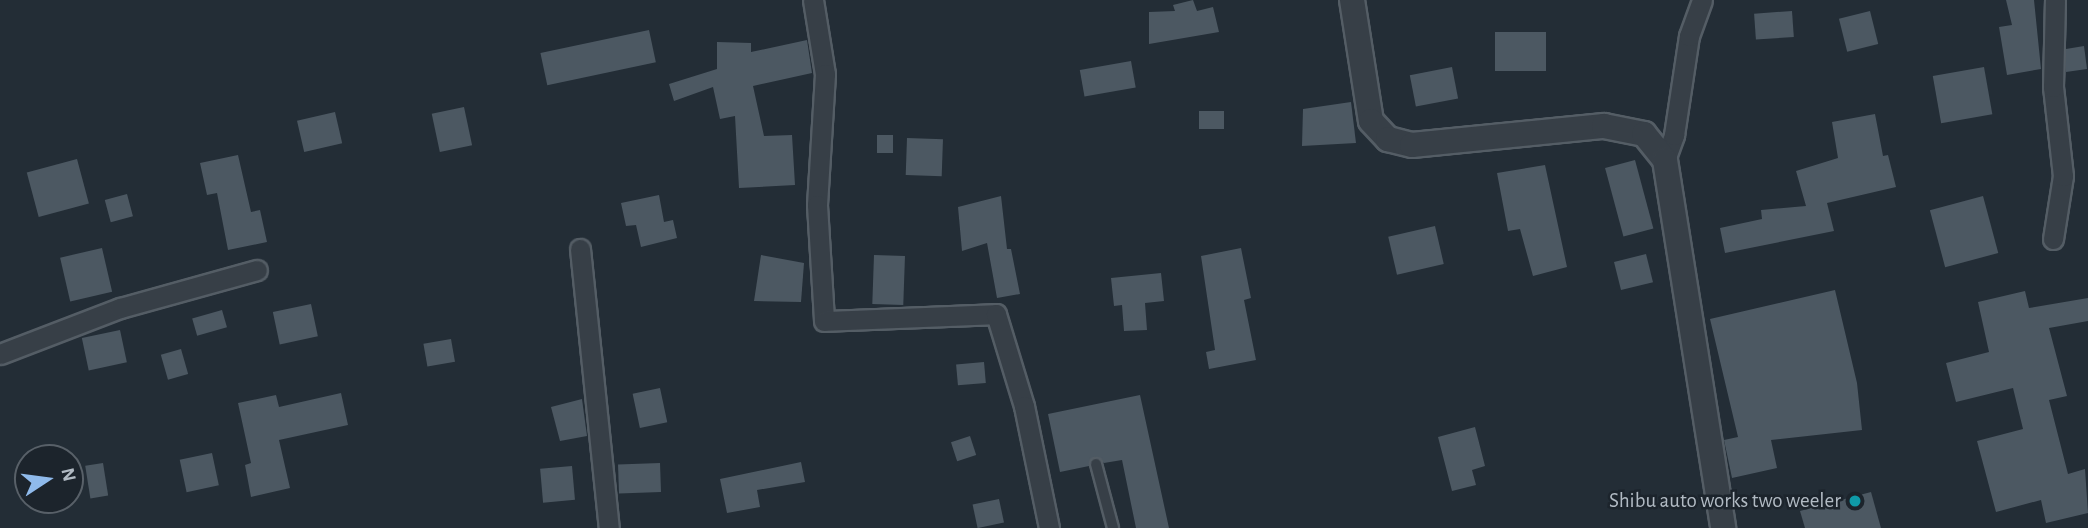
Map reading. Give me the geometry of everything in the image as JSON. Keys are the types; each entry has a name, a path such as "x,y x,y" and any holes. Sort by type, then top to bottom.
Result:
{"street":[{"path":"813,0 825,74 817,205 824,321 996,314 1024,406 1049,528"},
{"path":"1352,0 1371,121 1388,139 1412,145 1604,126 1644,134 1674,135"},
{"path":"1702,0 1689,36 1674,135 1665,160 1723,528"},
{"path":"2053,239 2063,176 2053,87 2055,0"},
{"path":"1644,134 1665,160"},
{"path":"580,249 609,528"},
{"path":"0,354 120,308 257,270"}],"lane":[{"path":"1097,464 1113,528"}],"building":[{"path":"1193,0 1197,11 1213,7 1219,32 1149,44 1149,12 1175,11 1173,5"},
{"path":"2006,0 2034,0 2041,69 2007,75 1999,27 2012,25"},
{"path":"1792,11 1794,37 1756,40 1754,14"},
{"path":"1870,11 1878,44 1847,52 1839,19"},
{"path":"649,30 656,62 547,85 540,53"},
{"path":"1495,32 1546,32 1546,71 1495,71"},
{"path":"807,40 812,73 753,86 764,136 792,135 795,185 739,188 735,116 720,119 713,87 674,101 669,84 717,69 717,42 751,43 751,52"},
{"path":"2084,46 2087,69 2066,72 2066,49"},
{"path":"1131,61 1136,88 1084,97 1080,70"},
{"path":"1452,67 1458,98 1416,107 1410,75"},
{"path":"1984,67 1992,114 1941,123 1933,76"},
{"path":"1351,102 1356,143 1302,146 1303,109"},
{"path":"464,107 472,145 440,152 432,114"},
{"path":"1199,111 1224,111 1224,129 1199,129"},
{"path":"335,112 342,143 304,152 297,121"},
{"path":"1875,114 1883,156 1888,155 1896,187 1827,203 1834,231 1725,253 1720,228 1762,219 1761,210 1806,206 1796,171 1838,158 1832,122"},
{"path":"877,135 893,135 893,153 877,153"},
{"path":"907,138 943,139 942,176 906,175"},
{"path":"238,155 251,212 260,210 267,242 228,250 217,193 207,195 200,163"},
{"path":"77,159 89,203 39,217 27,172"},
{"path":"1635,160 1653,229 1623,237 1605,168"},
{"path":"1545,165 1567,267 1533,276 1520,229 1508,231 1497,173"},
{"path":"127,194 133,216 111,222 105,200"},
{"path":"659,195 664,222 673,220 677,238 641,247 636,225 626,226 621,203"},
{"path":"1001,196 1007,249 1011,249 1020,294 997,298 987,243 962,251 958,207"},
{"path":"1983,196 1998,253 1945,267 1930,210"},
{"path":"1435,226 1444,264 1397,275 1388,237"},
{"path":"102,248 112,292 70,302 60,258"},
{"path":"1241,248 1251,298 1244,300 1256,360 1209,369 1206,352 1215,350 1201,256"},
{"path":"1646,254 1653,282 1621,290 1614,262"},
{"path":"761,255 804,263 801,302 754,301"},
{"path":"874,255 905,256 903,305 872,304"},
{"path":"1161,273 1164,301 1145,303 1147,330 1124,331 1122,305 1114,306 1111,278"},
{"path":"1835,290 1857,383 1862,430 1771,440 1777,468 1732,478 1724,440 1738,437 1710,319"},
{"path":"2025,291 2029,308 2088,298 2088,321 2049,328 2067,396 2049,400 2068,474 2085,469 2088,513 2046,523 2041,500 1996,512 1977,441 2023,429 2013,388 1956,402 1946,363 1989,352 1978,302"},
{"path":"311,304 318,336 280,344 273,312"},
{"path":"222,310 227,327 197,336 192,319"},
{"path":"120,330 127,362 89,370 82,338"},
{"path":"451,339 455,362 427,367 423,344"},
{"path":"181,349 188,374 168,380 161,355"},
{"path":"984,362 986,383 958,385 956,364"},
{"path":"660,388 667,422 640,428 633,394"},
{"path":"341,393 348,425 279,440 290,488 251,497 245,465 251,463 238,403 276,395 279,407"},
{"path":"1140,395 1169,528 1136,528 1122,460 1104,463 1095,457 1089,466 1060,472 1048,414"},
{"path":"582,399 587,436 560,441 551,407"},
{"path":"1475,427 1485,466 1472,470 1476,485 1452,491 1438,437"},
{"path":"970,436 976,455 957,461 951,442"},
{"path":"212,453 219,485 187,492 180,460"},
{"path":"801,462 805,482 757,490 760,507 727,513 720,479"},
{"path":"103,463 108,496 90,498 85,466"},
{"path":"660,463 661,492 619,493 618,464"},
{"path":"572,466 575,500 543,503 540,469"},
{"name":"Shibu auto works two weeler","path":"1871,492 1881,528 1805,528 1800,511"},
{"path":"999,499 1004,522 978,528 973,505"}],"place":[{"name":"Shibu auto works two weeler","path":"1855,501"}]}
